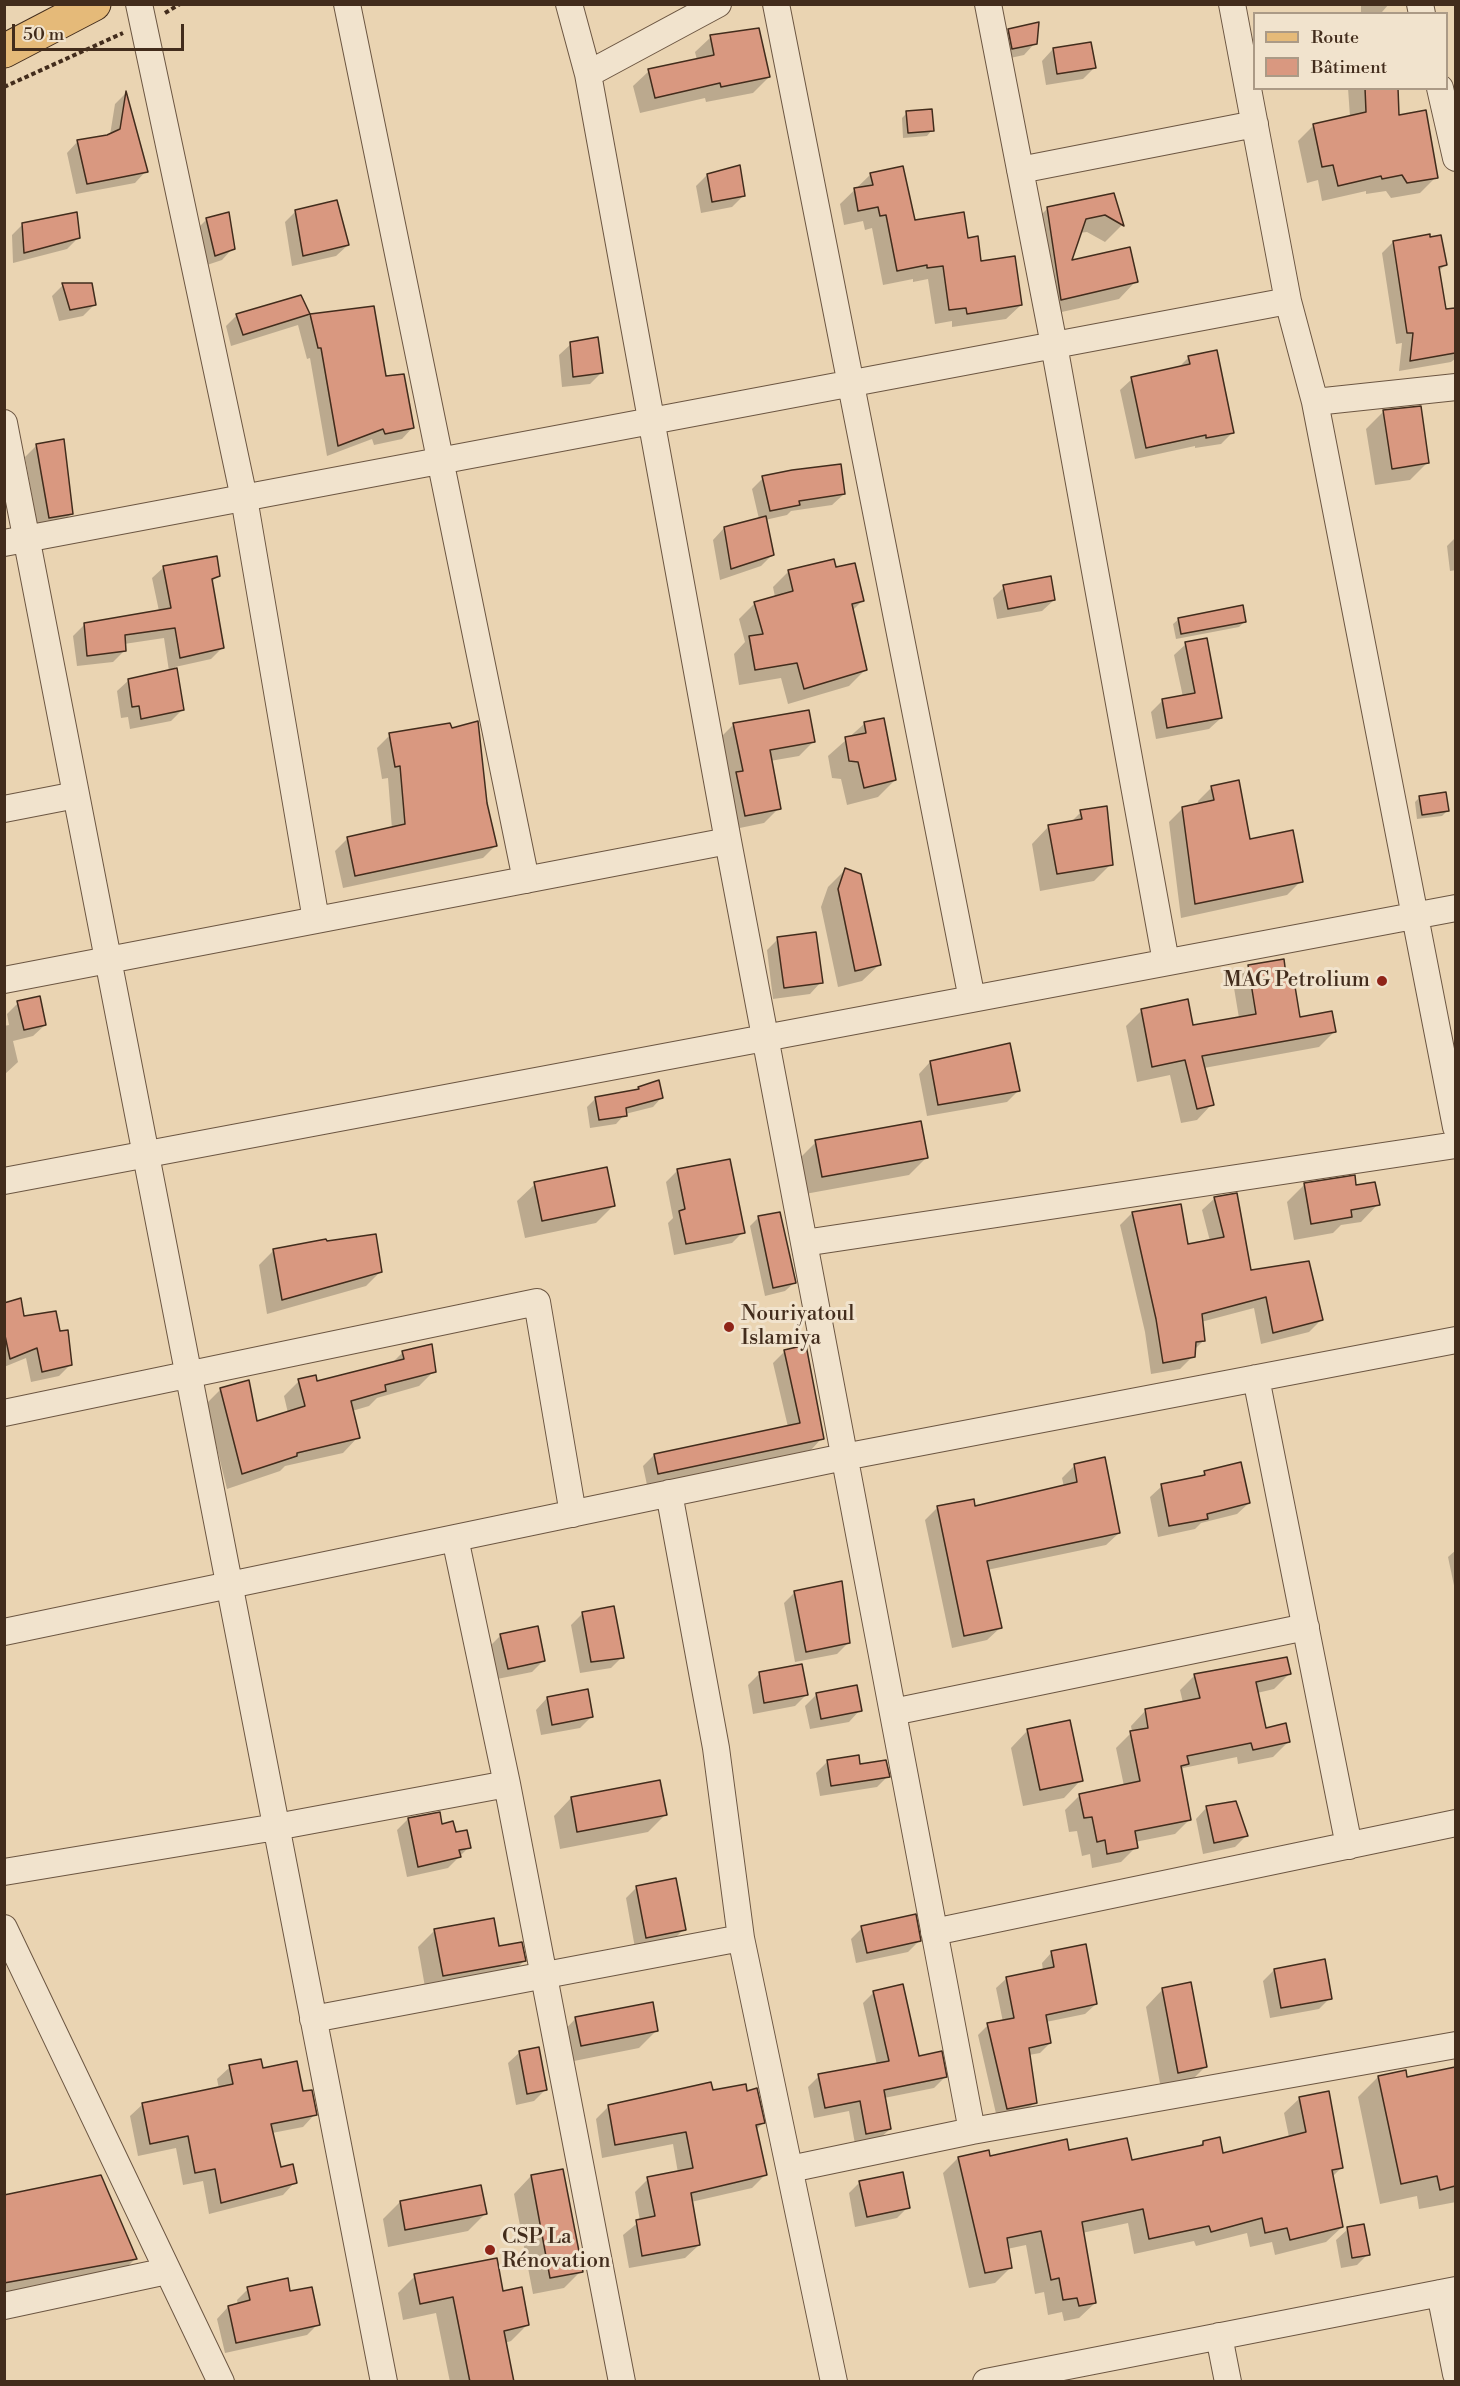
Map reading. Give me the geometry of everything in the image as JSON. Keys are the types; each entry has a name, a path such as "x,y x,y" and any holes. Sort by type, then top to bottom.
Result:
{"main road":[{"path":"4,51 94,4"}],"street":[{"path":"347,4 526,880"},
{"path":"569,4 588,74 728,841 972,2131"},
{"path":"588,74 718,4"},
{"path":"776,4 972,999"},
{"path":"988,4 1054,345 1166,962"},
{"path":"1232,4 1288,301 1315,402 1455,1127"},
{"path":"141,15 244,498 316,920"},
{"path":"1440,90 1455,158"},
{"path":"1020,170 1255,124"},
{"path":"16,540 1288,301"},
{"path":"1315,402 1455,387"},
{"path":"4,423 16,540 76,795 384,2382"},
{"path":"4,809 76,795"},
{"path":"4,980 728,841"},
{"path":"4,1181 1455,908"},
{"path":"804,1243 1455,1145"},
{"path":"4,1413 537,1302 573,1514"},
{"path":"4,1632 844,1457 1455,1340"},
{"path":"1256,1378 1349,1846"},
{"path":"669,1493 716,1748 741,1938 834,2382"},
{"path":"455,1538 507,1784 622,2382"},
{"path":"892,1712 1305,1627"},
{"path":"4,1872 276,1827 507,1784"},
{"path":"934,1932 1455,1823"},
{"path":"4,1928 221,2382"},
{"path":"313,2019 741,1938"},
{"path":"790,2169 972,2131 1455,2045"},
{"path":"4,2306 166,2271"},
{"path":"986,2382 1448,2292 1455,2374"},
{"path":"1219,2336 1228,2382"}],"path":[{"path":"4,87 141,15 180,4"}],"building":[{"path":"1039,22 1037,44 1012,49 1008,29"},
{"path":"759,28 770,77 721,87 720,83 655,98 648,69 714,55 710,35"},
{"path":"1091,42 1096,68 1057,74 1053,48"},
{"path":"1365,90 1398,90 1399,115 1426,110 1438,178 1407,183 1402,175 1382,179 1381,176 1338,186 1333,165 1322,167 1313,124 1366,112"},
{"path":"126,91 148,172 87,184 77,140 107,135 120,129"},
{"path":"932,109 934,131 908,133 906,111"},
{"path":"740,165 745,196 712,202 707,174"},
{"path":"903,166 915,220 964,212 968,238 978,236 981,261 1015,256 1022,305 967,314 966,308 949,310 943,266 927,268 927,265 897,271 886,215 880,216 878,207 858,211 854,188 873,185 870,173"},
{"path":"1114,193 1124,226 1105,215 1086,219 1072,260 1130,247 1138,282 1061,300 1047,207"},
{"path":"337,200 349,245 303,256 295,210"},
{"path":"77,212 80,238 24,253 22,223"},
{"path":"229,212 235,249 215,256 206,218"},
{"path":"1430,234 1430,237 1441,235 1447,265 1439,267 1446,309 1455,308 1455,353 1410,361 1413,333 1407,333 1393,241"},
{"path":"62,283 92,283 96,305 70,310"},
{"path":"301,295 310,314 243,335 236,314"},
{"path":"374,306 386,376 404,374 414,428 385,434 383,429 338,446 321,348 318,348 310,314"},
{"path":"598,337 603,373 573,377 570,342"},
{"path":"1217,350 1234,433 1206,438 1206,435 1146,448 1131,377 1190,364 1188,356"},
{"path":"1421,406 1429,463 1392,469 1383,410"},
{"path":"64,439 73,514 49,518 36,444"},
{"path":"841,464 845,494 799,501 800,505 770,511 762,476"},
{"path":"766,516 774,555 731,569 724,527"},
{"path":"217,556 220,576 212,579 224,648 180,658 175,628 125,635 126,651 87,656 84,623 171,608 163,566"},
{"path":"834,559 836,567 855,563 864,601 852,604 867,670 804,689 797,663 755,670 749,636 763,634 754,602 793,591 788,570"},
{"path":"1051,576 1055,600 1008,609 1003,585"},
{"path":"1243,605 1246,622 1181,634 1178,618"},
{"path":"1207,638 1222,718 1167,728 1162,699 1195,693 1185,642"},
{"path":"177,668 184,710 141,719 139,706 132,707 128,679"},
{"path":"809,710 815,742 770,750 781,809 745,816 736,772 743,771 733,723"},
{"path":"884,718 896,780 864,788 858,762 849,761 845,737 866,733 864,722"},
{"path":"478,721 487,803 497,846 355,876 347,837 405,824 400,766 395,767 389,733 450,723 452,728"},
{"path":"1239,780 1250,839 1293,830 1303,882 1195,904 1182,807 1214,800 1211,786"},
{"path":"1446,792 1449,811 1422,815 1419,796"},
{"path":"1107,806 1113,865 1057,874 1048,825 1082,819 1080,810"},
{"path":"845,868 861,874 881,965 855,971 838,889"},
{"path":"816,932 823,983 784,988 777,937"},
{"path":"1284,959 1286,975 1293,974 1300,1017 1332,1011 1336,1032 1202,1056 1214,1105 1197,1109 1185,1060 1152,1067 1141,1009 1188,999 1193,1025 1256,1014 1248,965"},
{"path":"40,996 46,1025 24,1030 17,1001"},
{"path":"1010,1043 1020,1091 938,1105 930,1061"},
{"path":"659,1080 663,1098 626,1108 627,1116 599,1120 595,1097 639,1089 638,1087"},
{"path":"921,1121 928,1158 822,1177 815,1140"},
{"path":"730,1159 745,1233 686,1244 679,1211 685,1209 677,1169"},
{"path":"607,1167 615,1206 542,1221 534,1182"},
{"path":"1355,1175 1356,1185 1375,1182 1380,1205 1351,1210 1352,1217 1311,1224 1304,1183"},
{"path":"1237,1193 1251,1270 1309,1261 1323,1320 1273,1333 1266,1297 1202,1314 1205,1341 1196,1342 1195,1357 1163,1363 1156,1319 1132,1212 1181,1204 1188,1244 1224,1237 1214,1197"},
{"path":"780,1212 796,1283 773,1288 758,1216"},
{"path":"376,1234 382,1272 282,1300 273,1249 326,1239 327,1241"},
{"path":"21,1298 24,1316 56,1311 60,1331 68,1330 72,1365 42,1372 37,1348 10,1359 4,1331 4,1303"},
{"path":"432,1344 436,1372 385,1385 386,1391 351,1401 360,1438 297,1453 297,1456 242,1474 220,1388 249,1380 257,1421 305,1406 298,1379 316,1375 317,1381 404,1359 402,1351"},
{"path":"806,1345 824,1439 658,1474 654,1454 800,1423 784,1350"},
{"path":"1105,1457 1120,1533 987,1561 1002,1628 964,1636 937,1506 974,1499 975,1506 1077,1482 1074,1464"},
{"path":"1241,1462 1250,1503 1207,1514 1208,1519 1169,1526 1161,1484 1205,1475 1204,1471"},
{"path":"842,1581 850,1643 806,1652 794,1591"},
{"path":"614,1606 624,1658 591,1662 582,1612"},
{"path":"538,1626 545,1661 508,1669 500,1634"},
{"path":"1287,1657 1291,1674 1256,1682 1266,1728 1286,1723 1290,1742 1253,1750 1251,1743 1187,1756 1189,1764 1181,1766 1191,1820 1135,1831 1138,1848 1107,1854 1105,1840 1097,1842 1092,1817 1084,1818 1079,1794 1140,1781 1130,1731 1148,1728 1145,1709 1200,1698 1194,1674"},
{"path":"802,1664 808,1695 764,1703 759,1672"},
{"path":"857,1685 862,1711 821,1719 816,1693"},
{"path":"588,1689 593,1717 552,1725 547,1697"},
{"path":"1070,1720 1083,1781 1040,1790 1027,1729"},
{"path":"859,1755 860,1764 886,1760 890,1777 831,1786 827,1760"},
{"path":"660,1780 667,1815 577,1832 571,1797"},
{"path":"1236,1801 1248,1836 1214,1843 1206,1806"},
{"path":"440,1812 442,1824 453,1821 456,1832 467,1830 471,1848 459,1850 461,1857 418,1867 408,1818"},
{"path":"676,1878 686,1930 646,1938 636,1886"},
{"path":"916,1914 921,1941 867,1953 861,1926"},
{"path":"494,1918 499,1946 522,1942 526,1961 443,1976 434,1929"},
{"path":"1086,1944 1097,2004 1046,2015 1051,2043 1029,2048 1037,2103 1007,2109 987,2023 1014,2018 1006,1977 1054,1967 1051,1951"},
{"path":"1325,1959 1332,1999 1281,2008 1274,1969"},
{"path":"1191,1982 1207,2067 1178,2073 1162,1988"},
{"path":"903,1984 919,2056 942,2051 947,2077 884,2090 891,2129 866,2134 860,2101 825,2108 818,2074 889,2061 873,1991"},
{"path":"653,2002 658,2031 581,2046 575,2017"},
{"path":"539,2047 547,2090 527,2094 519,2051"},
{"path":"261,2059 263,2068 297,2061 303,2091 312,2090 317,2115 271,2124 281,2167 293,2164 297,2183 221,2203 215,2169 195,2173 188,2136 150,2144 142,2103 233,2084 229,2065"},
{"path":"1455,2067 1455,2186 1440,2190 1437,2176 1401,2184 1378,2076 1406,2070 1407,2077"},
{"path":"711,2082 713,2090 746,2084 747,2091 757,2088 765,2123 756,2125 767,2175 691,2193 700,2245 642,2256 636,2220 655,2216 647,2177 693,2168 686,2132 615,2145 608,2105"},
{"path":"1329,2091 1343,2168 1332,2170 1343,2227 1290,2240 1287,2228 1265,2233 1262,2218 1211,2232 1209,2226 1149,2239 1143,2209 1082,2222 1096,2303 1079,2306 1077,2298 1063,2300 1059,2278 1051,2280 1041,2231 1007,2238 1012,2268 985,2273 958,2157 989,2150 990,2156 1067,2139 1069,2150 1127,2138 1132,2160 1203,2145 1203,2141 1220,2137 1223,2153 1306,2132 1299,2097"},
{"path":"563,2169 583,2272 550,2278 531,2175"},
{"path":"903,2172 910,2208 867,2217 859,2181"},
{"path":"101,2175 137,2259 4,2283 4,2195"},
{"path":"481,2185 487,2214 405,2230 400,2201"},
{"path":"1364,2224 1370,2255 1352,2258 1347,2227"},
{"path":"497,2258 503,2291 522,2287 529,2325 504,2331 514,2382 470,2382 453,2297 420,2304 414,2274"},
{"path":"288,2278 290,2291 312,2287 320,2325 236,2343 228,2306 250,2300 247,2287"}],"place":[{"name":"MAG Petrolium","path":"1382,981"},
{"name":"Nouriyatoul Islamiya","path":"729,1327"},
{"name":"CSP La Rénovation","path":"490,2250"}]}
